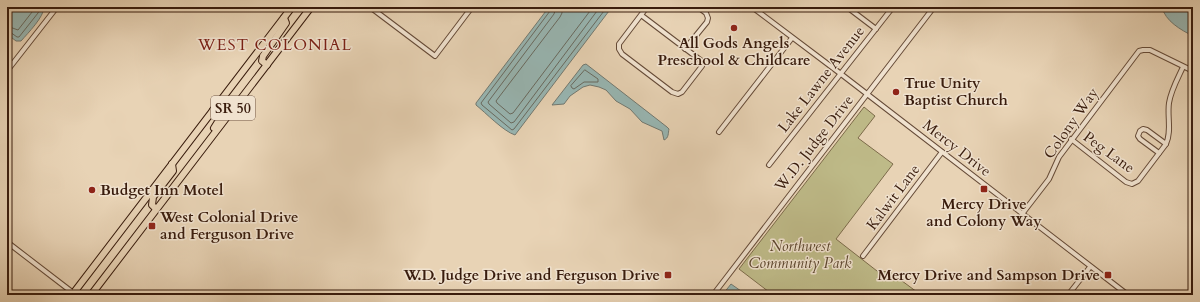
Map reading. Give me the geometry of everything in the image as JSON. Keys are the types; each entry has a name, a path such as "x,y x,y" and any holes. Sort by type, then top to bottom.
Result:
{"highway":[{"name":"SR 50","path":"74,294 292,7"},
{"name":"SR 50","path":"91,295 311,7"},
{"path":"266,65 262,61 263,56 286,23 284,18"},
{"path":"197,156 198,150 219,120 219,116 213,110"},
{"path":"156,209 152,205 153,197 173,171 172,164"}],"street":[{"path":"7,71 57,7"},
{"path":"370,7 435,56 472,7"},
{"path":"641,15 703,62 702,66 682,92 678,94 672,92 622,54 619,49 619,44 647,7"},
{"path":"685,49 708,18 706,13 698,7"},
{"name":"Mercy Drive","path":"752,7 1128,295"},
{"path":"847,7 876,29"},
{"name":"Lake Lawne Avenue","path":"769,165 893,7"},
{"name":"W.D. Judge Drive","path":"712,295 934,7"},
{"path":"719,132 792,38"},
{"name":"Colony Way","path":"1022,214 1049,179 1059,157 1139,51 1150,50 1183,67"},
{"path":"1166,144 1147,130 1143,129 1140,131 1138,136 1159,153 1166,144 1168,139 1169,103 1174,87 1183,67 1193,71"},
{"name":"Peg Lane","path":"1072,139 1126,182 1132,184 1138,181 1159,153"},
{"name":"Kalwit Lane","path":"863,256 942,152"},
{"path":"7,242 74,294"},
{"path":"1068,295 1090,266"}],"green space":[{"name":"Northwest Community Park","path":"864,107 875,116 858,138 893,164 836,239 877,271 890,272 921,295 773,295 739,269"}],"water":[{"path":"7,7 44,7 39,20 21,41 16,41 7,34"},
{"path":"549,7 612,7 515,135 500,126 476,105 476,103"},
{"path":"1162,7 1193,7 1193,36 1170,21 1166,17"},
{"path":"586,64 667,127 669,129 667,138 664,140 662,131 642,122 630,109 616,101 606,90 599,87 590,85 583,87 570,96 564,104 552,105 583,65"},
{"path":"731,284 741,291 740,295 723,294"}],"place":[{"name":"All Gods Angels Preschool & Childcare","path":"734,28"},
{"name":"True Unity Baptist Church","path":"896,92"},
{"name":"Mercy Drive and Colony Way","path":"984,189"},
{"name":"Budget Inn Motel","path":"92,190"},
{"name":"West Colonial Drive and Ferguson Drive","path":"152,226"},
{"name":"W.D. Judge Drive and Ferguson Drive","path":"668,275"},
{"name":"Mercy Drive and Sampson Drive","path":"1108,275"}],"district":[{"name":"WEST COLONIAL","path":"275,45"}]}
